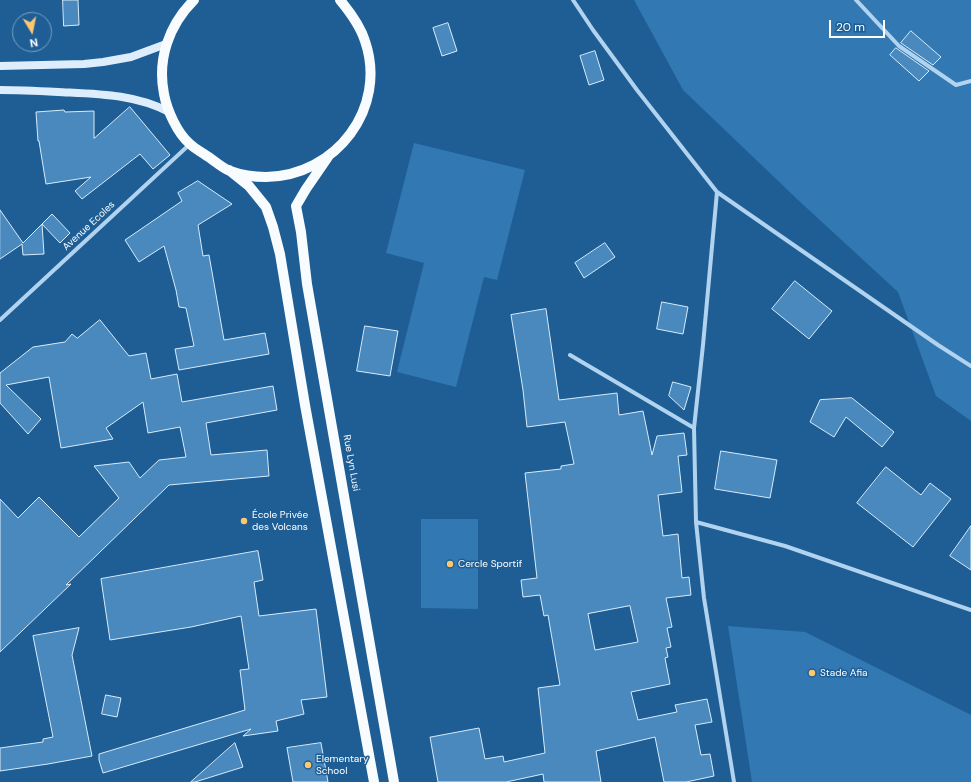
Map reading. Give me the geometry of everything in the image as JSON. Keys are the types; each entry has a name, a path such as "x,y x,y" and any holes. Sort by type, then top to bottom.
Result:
{"main road":[{"path":"194,0 185,9 174,26 166,44 162,85 165,99 169,112 178,129 190,144 229,170 249,186 266,207 273,227 280,254 305,405 374,782"},
{"path":"229,170 251,176 274,177 286,175 308,168 328,157 351,134 365,105 369,89 369,57 359,26 340,0"},
{"name":"Rue Lyn Lusi","path":"328,157 296,206 301,232 307,284 394,782"}],"street":[{"path":"574,0 593,30 637,90 717,192 938,345 971,366"},
{"path":"856,0 899,46 956,85 971,81"},
{"path":"0,66 84,64 103,62 130,57 166,44"},
{"path":"0,90 116,96 135,99 157,106 169,112"},
{"name":"Avenue Ecoles","path":"0,320 190,144"},
{"path":"717,192 704,345 694,428 696,522 704,598 734,782"},
{"path":"570,355 694,428"},
{"path":"696,522 785,546 971,610"}],"shaded area":[{"path":"634,0 971,0 971,421 936,396 898,292 797,199 683,90"},
{"path":"414,143 525,170 497,280 484,277 456,387 397,372 424,263 386,253"},
{"name":"Cercle Sportif","path":"421,519 478,519 478,609 421,608"},
{"name":"Stade Afia","path":"728,626 805,632 971,715 971,782 752,782"}],"building":[{"path":"63,0 78,0 79,25 64,26"},
{"path":"448,23 457,51 442,56 433,28"},
{"path":"911,31 941,57 933,65 901,43"},
{"path":"896,48 929,71 919,81 890,55"},
{"path":"595,51 604,80 589,85 580,56"},
{"path":"130,107 170,155 153,169 140,154 82,199 75,191 91,177 46,184 38,141 36,112 64,110 65,112 94,111 94,138"},
{"path":"198,181 232,204 198,225 203,256 209,255 224,340 265,333 269,354 179,370 175,349 194,346 186,308 179,307 164,246 139,262 125,240 182,201 178,193"},
{"path":"0,210 23,243 42,224 44,254 23,255 22,244 0,259"},
{"path":"52,214 70,233 60,243 42,224"},
{"path":"605,243 615,257 584,278 575,263"},
{"path":"795,281 832,311 809,339 772,309"},
{"path":"662,302 688,307 683,334 657,329"},
{"path":"546,309 559,400 617,393 619,415 643,411 652,455 657,436 684,433 687,455 678,456 682,492 658,495 663,536 678,534 682,578 689,577 691,595 666,598 672,627 667,628 671,647 666,648 668,657 665,658 670,684 631,692 638,720 677,712 675,705 707,699 712,722 695,725 701,755 710,754 714,776 686,782 664,782 655,737 596,751 601,782 544,782 543,774 506,782 438,782 430,737 479,728 485,759 503,756 504,762 545,753 538,688 560,685 548,615 544,616 540,595 523,597 521,580 537,578 525,473 561,469 561,466 574,464 565,422 527,427 523,390 511,315","holes":["630,606 638,642 595,650 588,614"]},
{"path":"100,320 129,356 146,353 151,379 177,374 182,402 273,386 277,410 206,423 211,455 267,450 269,476 169,485 66,585 71,584 0,652 0,499 18,518 39,497 79,537 119,498 94,466 129,462 140,478 159,460 186,457 180,427 148,433 143,402 106,428 113,439 61,448 49,377 6,385 41,419 28,434 0,403 0,373 33,347 65,342 72,334 77,338"},
{"path":"365,326 398,331 390,376 357,371"},
{"path":"673,382 691,387 684,410 669,396"},
{"path":"852,398 894,432 882,447 846,417 834,437 810,422 820,400"},
{"path":"721,451 777,460 770,498 715,489"},
{"path":"886,467 921,495 930,483 951,499 913,547 857,503"},
{"path":"971,526 971,570 950,556"},
{"path":"258,551 263,580 254,582 259,616 316,609 327,697 301,700 304,714 276,721 278,731 243,736 251,729 103,773 99,760 99,754 245,710 240,670 249,669 241,616 191,627 110,640 101,579"},
{"path":"79,628 72,655 92,756 0,771 0,748 43,742 43,739 53,737 33,636"},
{"path":"106,695 121,698 117,717 102,714"},
{"path":"235,743 243,767 191,782"},
{"name":"Elementary School","path":"321,743 328,782 293,782 287,748"}],"place":[{"name":"École Privée des Volcans","path":"244,521"},
{"name":"Cercle Sportif","path":"450,564"},
{"name":"Stade Afia","path":"812,673"},
{"name":"Elementary School","path":"308,765"}]}
